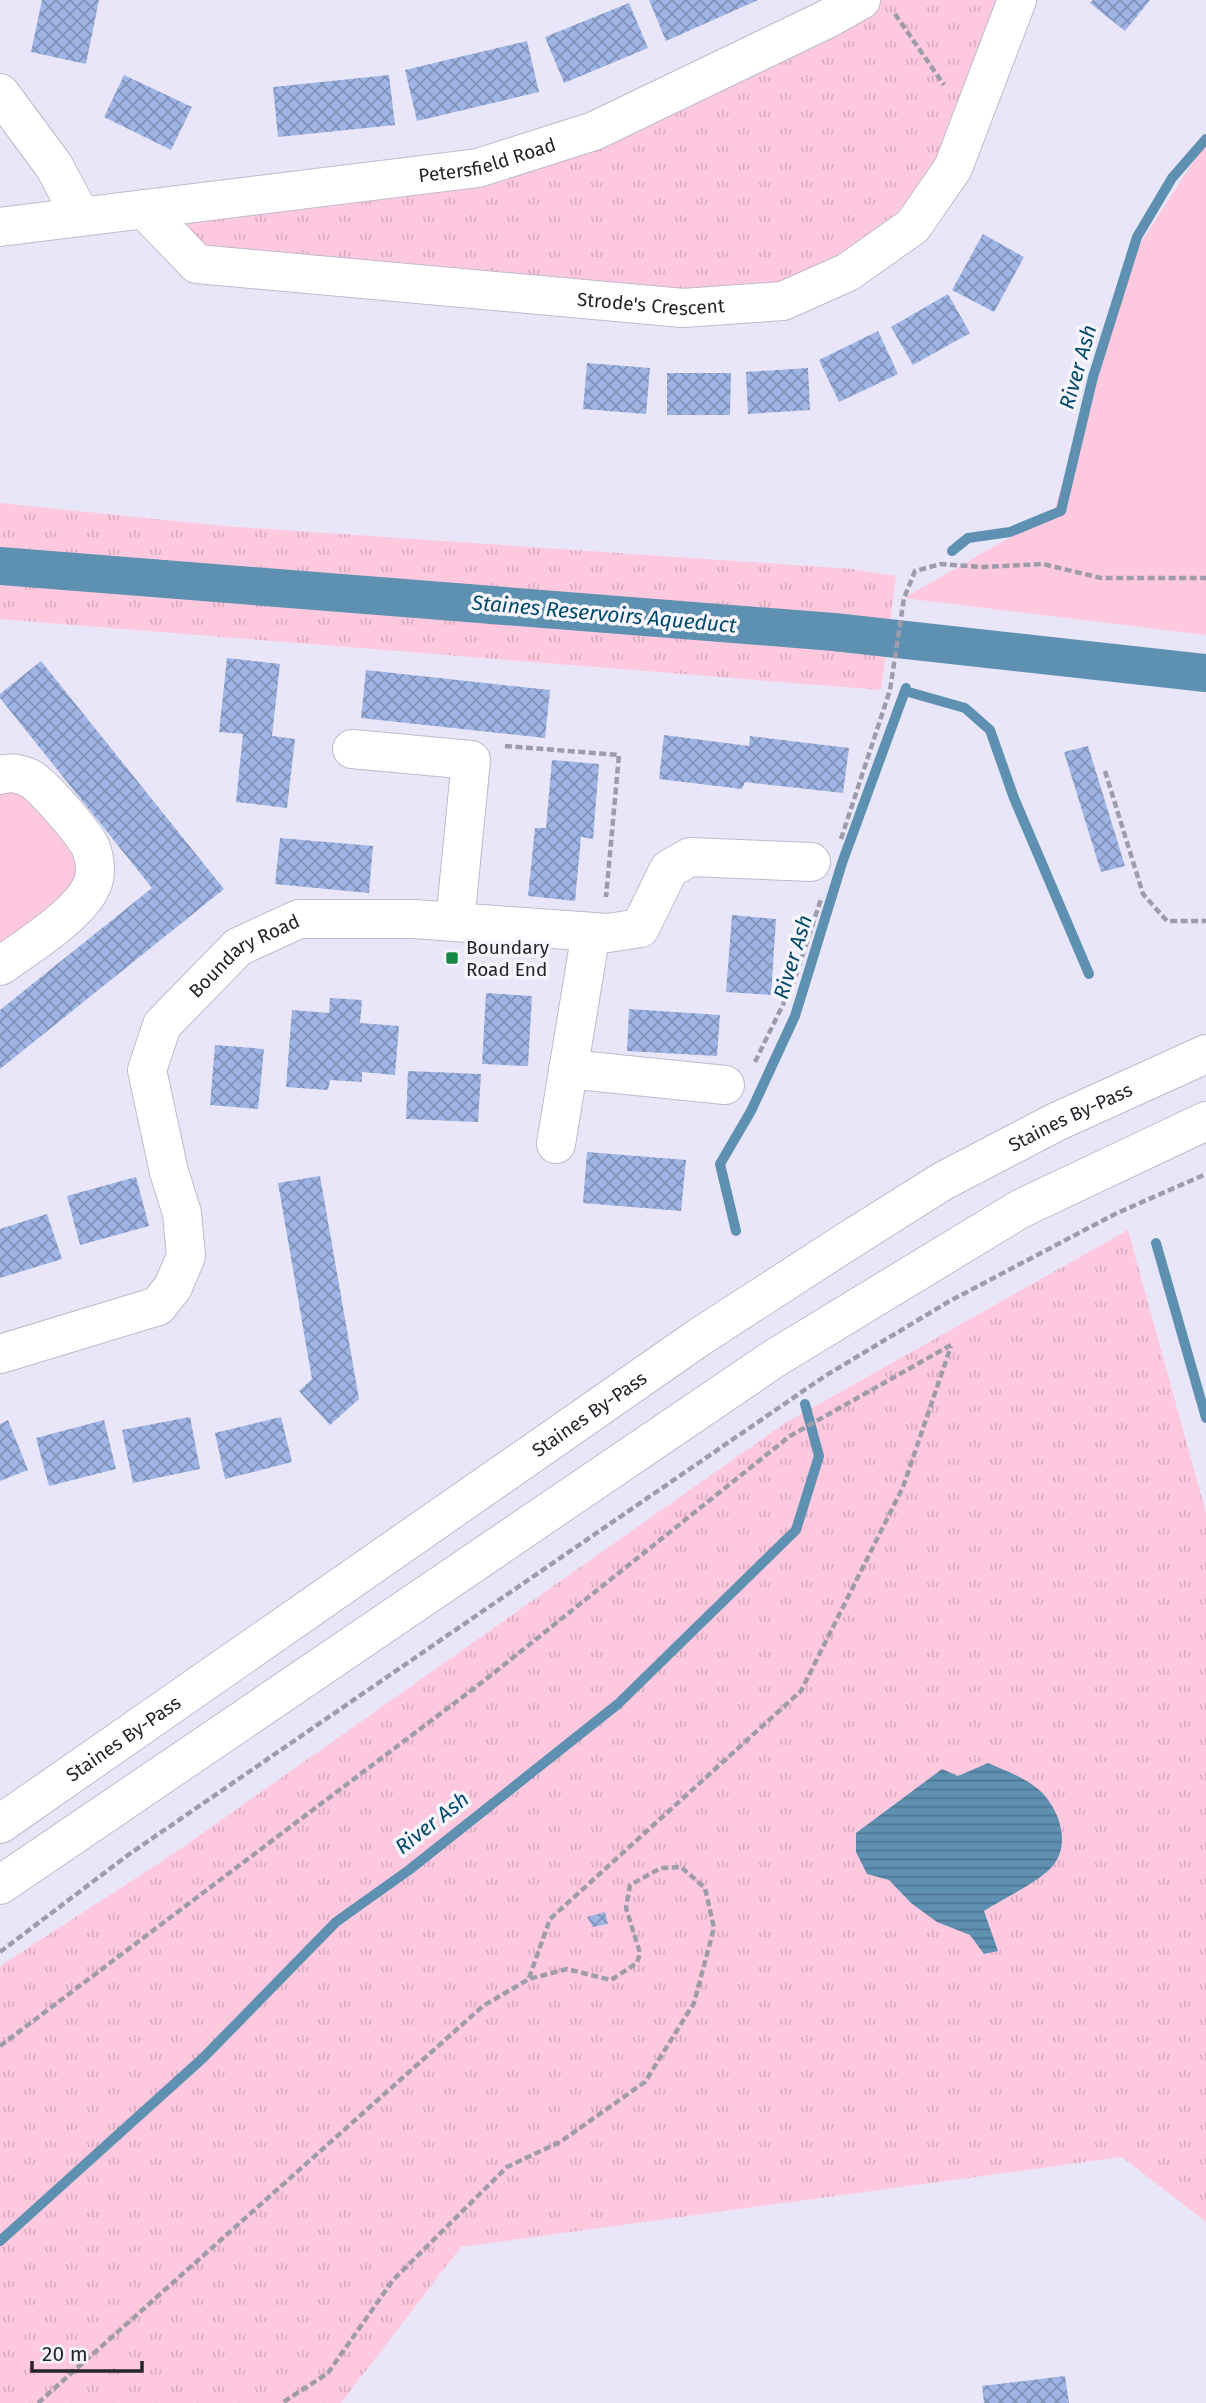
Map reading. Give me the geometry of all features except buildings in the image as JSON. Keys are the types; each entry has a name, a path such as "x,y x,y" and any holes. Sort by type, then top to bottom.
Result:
{"main road":[{"name":"Strode's Crescent","path":"144,209 197,264 683,307 783,301 849,272 913,226 953,168 1017,0"},
{"name":"Petersfield Road","path":"0,228 80,215 478,168 594,131 827,19 877,6"},
{"path":"0,93 54,166 80,215"},
{"path":"352,749 471,760 455,922"},
{"path":"0,775 13,772 31,779 90,845 95,863 93,884 81,902 0,966"},
{"name":"Boundary Road","path":"0,1354 158,1306 173,1287 186,1256 182,1213 147,1070 162,1025 238,947 299,919 413,919 597,932 640,928 669,869 690,857 822,863"},
{"path":"555,1144 597,932"},
{"name":"Staines By-Pass","path":"0,1824 698,1338 844,1244 943,1181 1056,1122 1206,1054"},
{"path":"568,1069 725,1085"},
{"path":"0,1885 850,1310 1020,1209 1206,1121"}],"path":[{"path":"877,6 970,123"},
{"path":"725,1085 742,1090 793,984 822,863 890,690 904,598 915,571 941,564 983,567 1043,564 1101,578 1206,578"},
{"path":"471,760 470,743 619,755 597,932"},
{"path":"1105,771 1143,894 1167,920 1206,921"},
{"path":"0,1952 128,1855 825,1377 948,1302 1115,1214 1206,1174"},
{"path":"0,2046 485,1680 790,1436 951,1345 903,1487 801,1690 550,1919 529,1979"},
{"path":"38,2403 483,2006 529,1979 567,1969 611,1980 637,1963 640,1954 626,1908 630,1885 661,1868 681,1867 705,1888 714,1928 694,2003 645,2082 560,2142 507,2167 393,2280 328,2373 282,2403"}],"green space":[{"path":"861,0 1007,0 936,165 893,217 783,301 197,264 144,209 478,168"},
{"path":"1206,142 1206,635 904,598 1054,512 1129,261"},
{"path":"0,503 224,526 852,569 896,576 881,690 0,619"},
{"path":"0,789 27,794 83,866 84,880 0,951"},
{"path":"1128,1230 1206,1513 1206,2222 1122,2157 461,2247 341,2403 0,2403 0,1966 173,1854 782,1425"}],"water":[{"path":"988,1763 1040,1790 1056,1813 1062,1843 1056,1862 1049,1870 1026,1887 984,1911 998,1951 984,1954 970,1935 937,1922 911,1903 889,1880 867,1874 856,1852 856,1833 942,1769 958,1776"}],"waterway":[{"name":"River Ash","path":"952,551 968,538 1010,532 1061,511 1093,377 1137,237 1172,178 1206,139"},
{"name":"Staines Reservoirs Aqueduct","path":"0,566 834,632 1206,673"},
{"name":"River Ash","path":"736,1231 720,1164 751,1111 795,1016 842,863 906,688"},
{"path":"905,691 965,708 990,730 1014,798 1089,974"},
{"path":"1156,1243 1206,1418"},
{"name":"River Ash","path":"0,2241 203,2058 336,1922 409,1870 618,1704 796,1530 819,1456 805,1404"}],"place":[{"name":"Boundary Road End","path":"452,958"}]}
